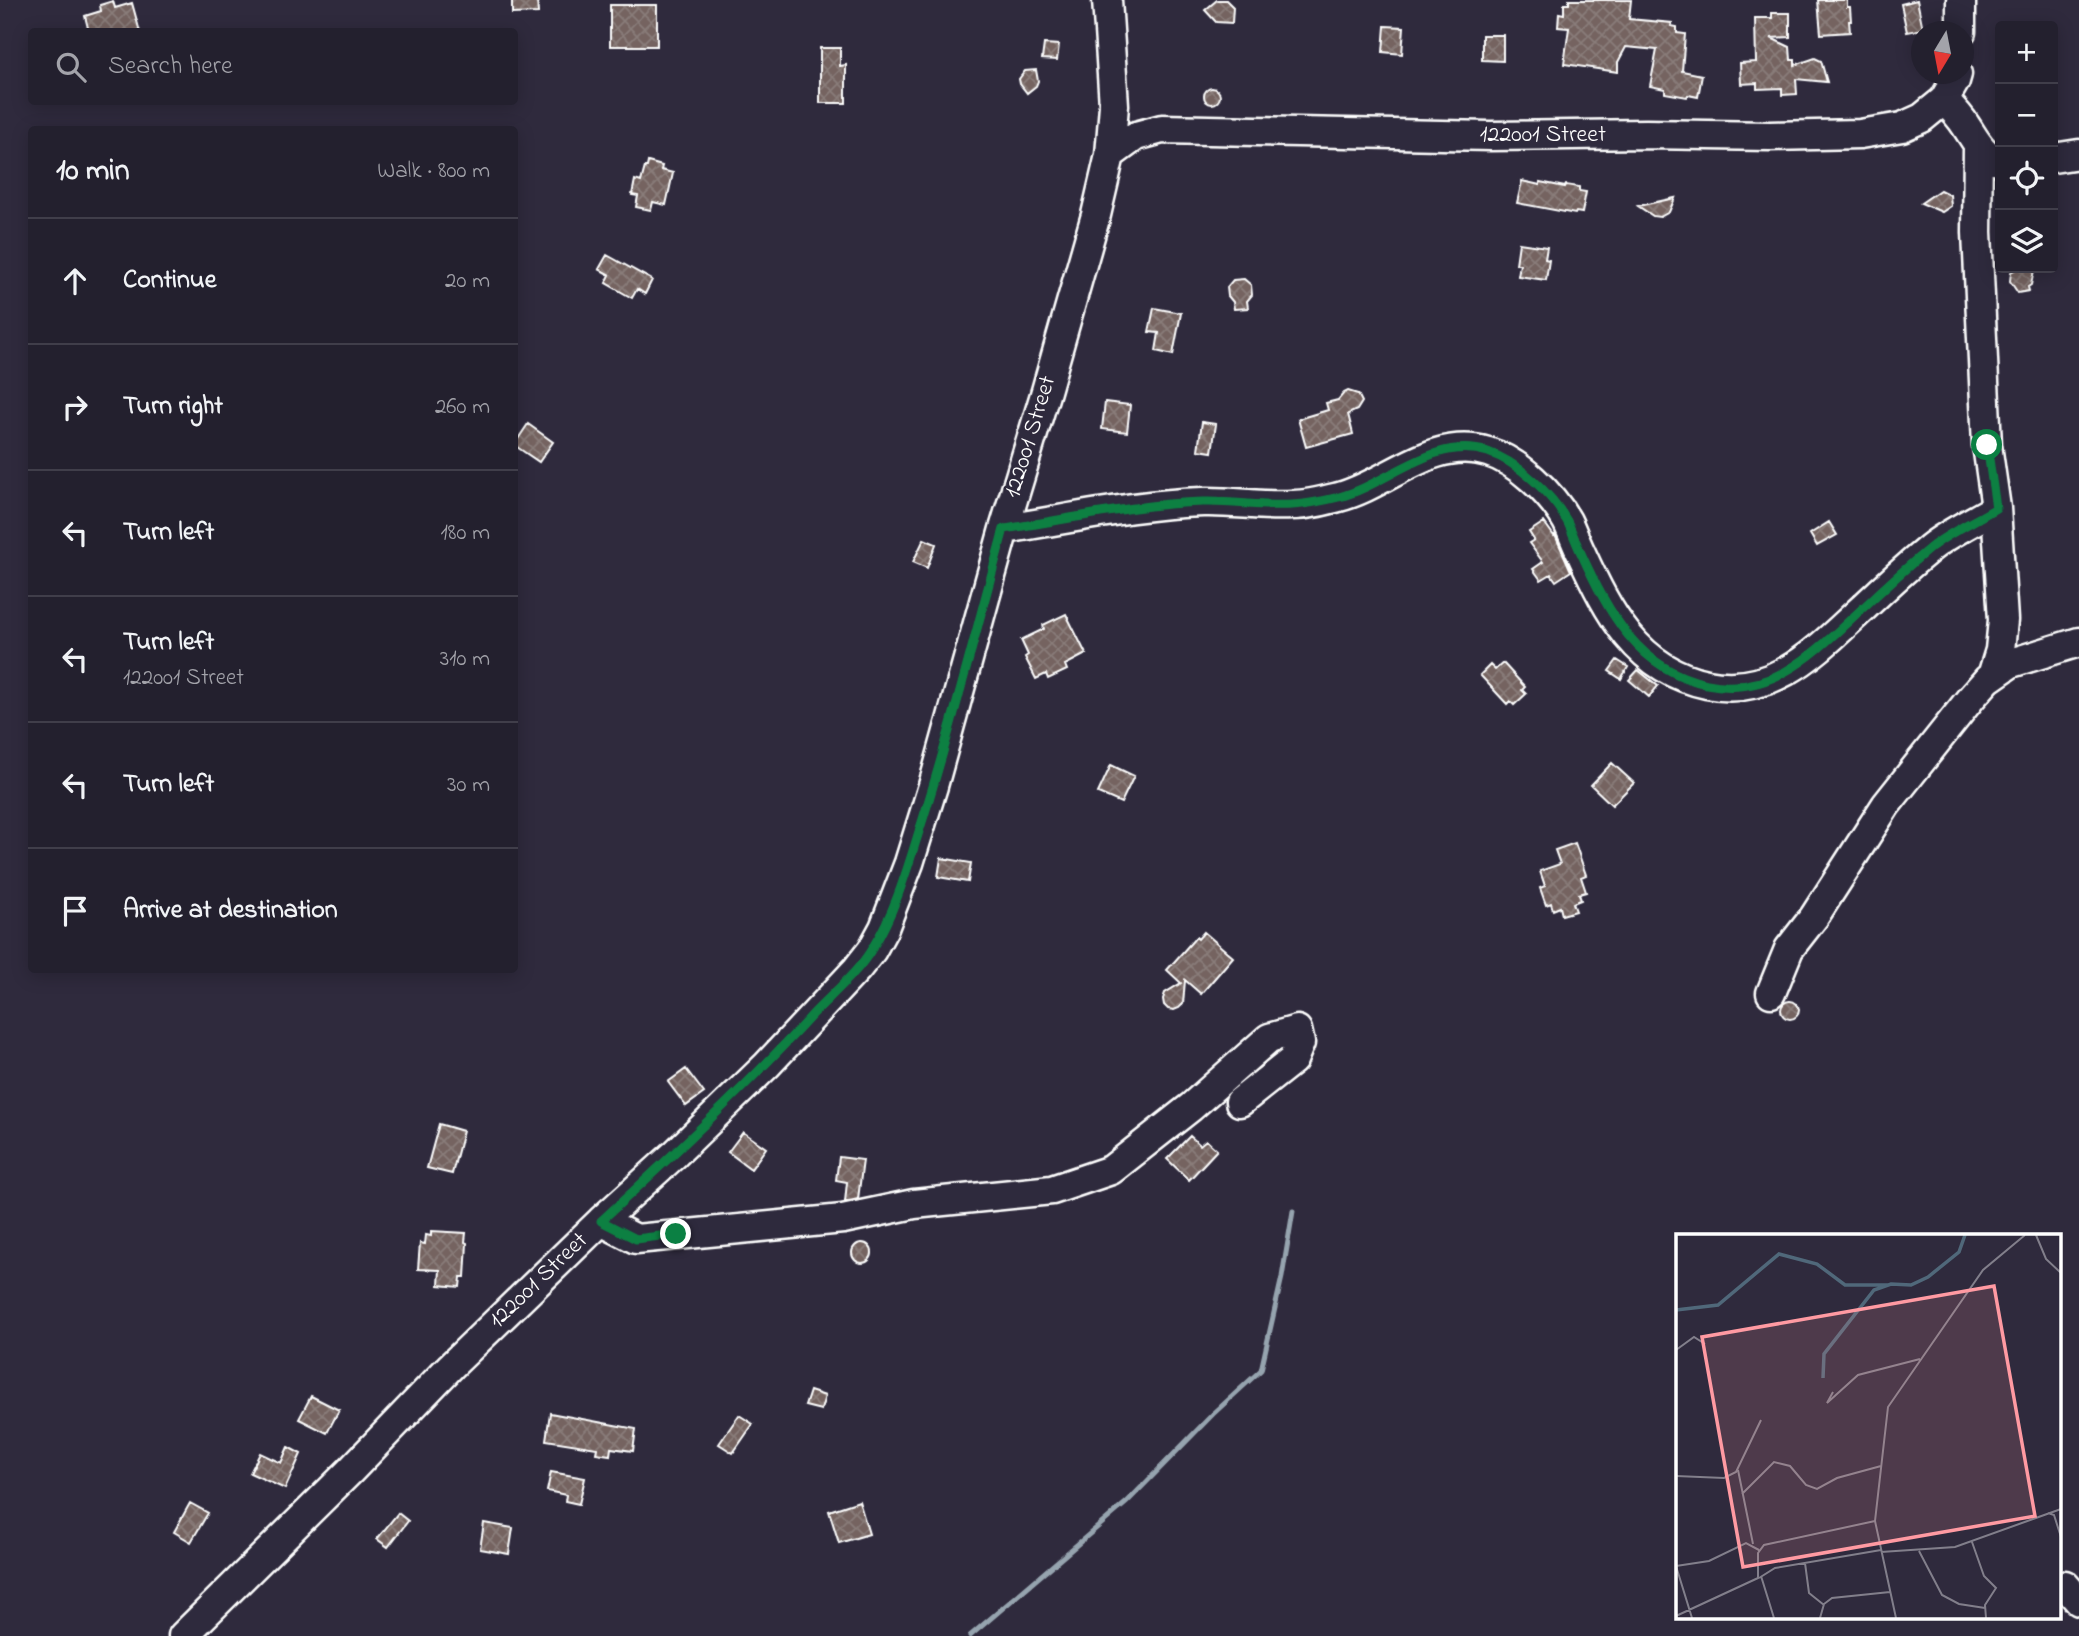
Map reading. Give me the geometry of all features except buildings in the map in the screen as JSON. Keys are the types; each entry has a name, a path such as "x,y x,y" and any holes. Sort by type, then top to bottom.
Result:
{"street":[{"name":"122001 Street","path":"183,1636 350,1471 451,1366 767,1065 872,950 884,928 909,863 933,786 1004,529 1096,215 1110,155 1114,105 1107,0"},
{"path":"1961,0 1961,21"},
{"name":"122001 Street","path":"1110,155 1136,136 1162,129 1465,136 1860,134 1902,127 1922,118 1944,100 1953,84"},
{"path":"1944,100 1989,154 1977,232 1986,432 1996,508 2003,635 1992,676"},
{"path":"2058,157 2079,153"},
{"path":"1004,529 1140,507 1204,502 1290,506 1317,503 1344,496 1384,479 1425,456 1450,448 1490,452 1512,464 1542,489 1566,520 1609,611 1629,639 1675,674 1706,684 1733,687 1774,679 1798,665 1831,639 1933,545 1996,508"},
{"path":"1771,993 1789,949 1814,917 1886,806 1971,698 1992,676 2011,663 2079,642"},
{"path":"601,1221 636,1239 843,1219 914,1204 1052,1190 1111,1170 1191,1107 1269,1038 1297,1030 1300,1043 1293,1060 1240,1102"}],"waterway":[{"path":"970,1636 1127,1502 1213,1414 1261,1370 1282,1277 1293,1211"}],"route":[{"path":"676,1234 636,1239 601,1221 767,1065 872,950 884,928 909,863 1004,529 1140,507 1204,502 1290,506 1317,503 1344,496 1384,479 1425,456 1450,448 1490,452 1528,475 1566,520 1609,611 1629,639 1675,674 1706,684 1733,687 1774,679 1798,665 1831,639 1933,545 1996,508 1987,445"}]}
